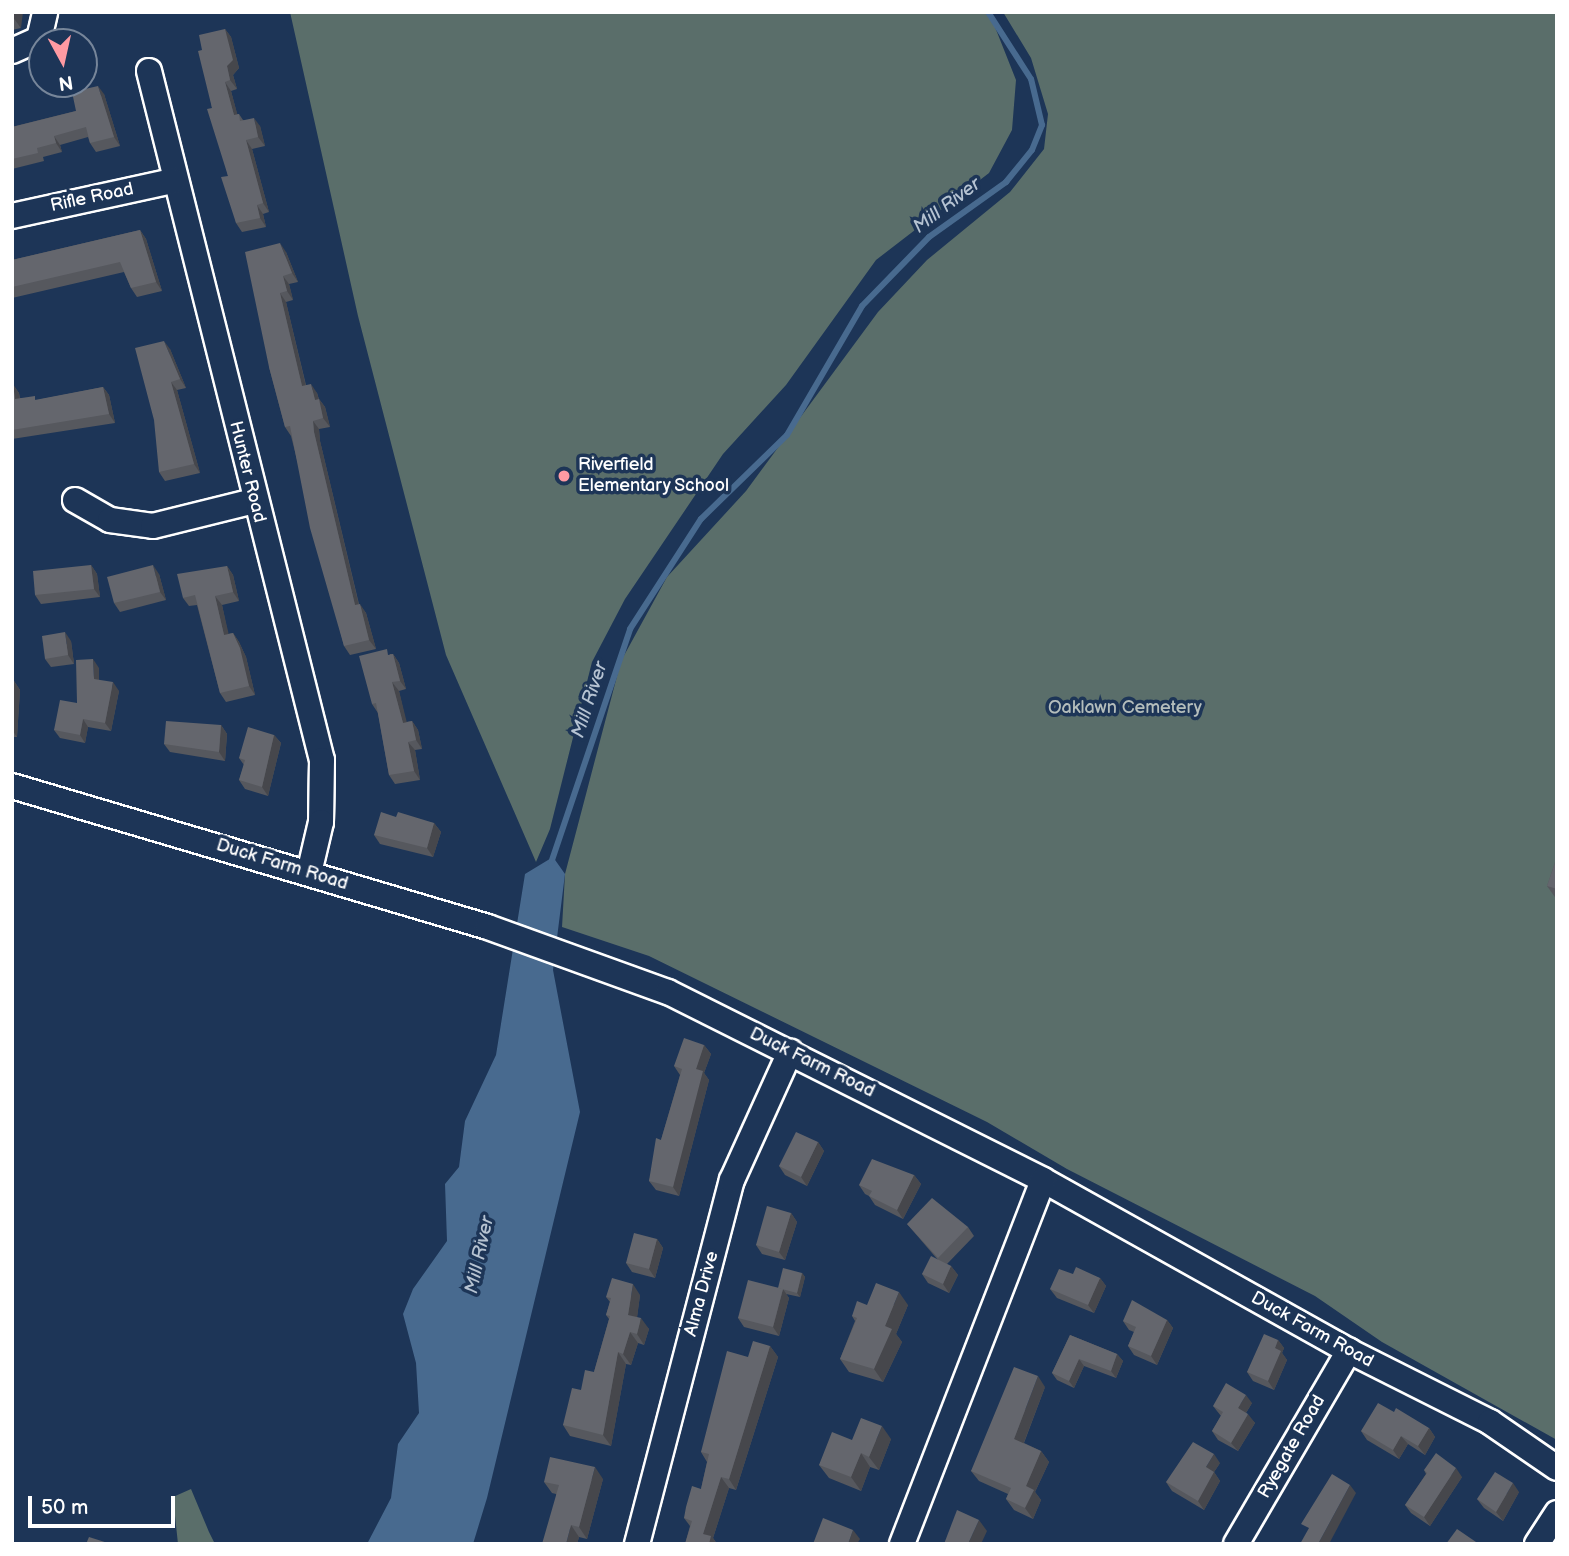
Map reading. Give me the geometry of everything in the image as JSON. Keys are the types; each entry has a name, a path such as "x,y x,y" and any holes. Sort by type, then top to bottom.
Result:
{"street":[{"path":"12,51 39,39 45,12"},
{"name":"Hunter Road","path":"149,71 173,181 322,761 321,822 309,873"},
{"name":"Rifle Road","path":"12,216 173,181"},
{"path":"75,500 110,520 153,526 254,500"},
{"name":"Duck Farm Road","path":"12,786 488,927 668,992 1043,1180 1349,1351 1490,1422 1557,1468"},
{"name":"Alma Drive","path":"637,1544 732,1180 790,1052"},
{"path":"902,1544 1043,1180"},
{"name":"Ryegate Road","path":"1236,1544 1349,1351"},
{"path":"1537,1544 1557,1513"}],"green space":[{"name":"Riverfield Elementary School","path":"290,12 985,12 993,22 1016,80 1012,130 989,173 876,260 786,385 723,454 625,599 592,662 550,829 536,862 446,655 358,316"},
{"name":"Oaklawn Cemetery","path":"1003,12 1557,12 1557,1440 1382,1342 1315,1296 1067,1169 987,1122 649,956 562,927 565,874 621,661 667,577 746,491 878,312 927,260 1010,192 1044,149 1048,114 1031,58"},
{"path":"191,1489 215,1544 178,1544 173,1497"}],"water":[{"path":"553,857 565,874 553,970 580,1112 487,1498 473,1544 367,1544 391,1498 398,1444 419,1413 416,1363 403,1314 413,1289 447,1241 445,1184 459,1167 465,1121 496,1055 525,874"}],"building":[{"path":"225,29 233,60 227,66 230,80 225,82 234,115 239,114 240,121 254,118 258,137 246,140 263,203 257,205 260,218 236,223 221,177 228,176 207,109 212,108 198,51 202,50 199,35"},
{"path":"98,86 114,137 90,143 86,127 54,136 56,143 37,148 38,153 12,159 12,127 76,111 73,98 98,98"},
{"path":"140,230 156,282 131,288 120,262 12,287 12,260"},
{"path":"280,243 292,273 283,276 287,291 280,293 302,386 311,384 315,400 319,399 323,418 313,421 314,432 355,605 360,604 369,640 344,646 310,528 290,426 285,427 269,367 245,252"},
{"path":"164,341 180,379 171,382 194,464 159,472 154,420 135,348"},
{"path":"12,384 15,399 35,396 35,400 103,387 109,414 12,430"},
{"path":"91,565 94,589 35,595 33,571"},
{"path":"153,565 160,592 114,603 107,577"},
{"path":"227,566 233,592 215,596 224,635 233,633 240,648 249,686 220,693 195,595 183,598 177,574"},
{"path":"65,632 68,655 45,659 42,636"},
{"path":"387,649 388,655 393,654 400,681 392,682 403,723 412,721 416,740 408,742 414,771 389,775 376,703 372,704 359,656"},
{"path":"93,659 94,679 113,682 105,723 83,719 80,735 54,730 60,700 77,703 76,660"},
{"path":"166,721 221,725 219,752 164,744"},
{"path":"248,727 274,735 262,787 239,780 245,760 239,758"},
{"path":"381,812 396,817 398,812 434,823 427,848 374,835"},
{"path":"1557,857 1557,889 1547,886"},
{"path":"684,1038 704,1045 696,1069 703,1071 673,1187 649,1181 656,1138 661,1140 682,1069 674,1066"},
{"path":"796,1132 818,1142 801,1177 779,1166"},
{"path":"872,1159 914,1175 897,1210 869,1196 872,1191 859,1185"},
{"path":"932,1198 968,1227 938,1258 907,1224"},
{"path":"767,1206 791,1213 779,1252 756,1245"},
{"path":"634,1233 657,1239 649,1269 626,1263"},
{"path":"931,1256 951,1266 943,1284 922,1274"},
{"path":"1076,1267 1100,1278 1088,1305 1050,1289 1059,1269 1073,1274"},
{"path":"783,1268 802,1273 797,1293 778,1288"},
{"path":"612,1278 633,1284 628,1315 641,1318 637,1334 630,1332 623,1354 618,1352 603,1435 563,1425 572,1388 581,1390 585,1370 594,1372 610,1316 606,1315 611,1298 606,1297"},
{"path":"748,1280 783,1289 773,1327 738,1318"},
{"path":"876,1283 899,1292 885,1326 892,1329 874,1369 840,1359 857,1318 852,1316 857,1301 867,1305"},
{"path":"1132,1300 1167,1320 1151,1356 1128,1346 1136,1327 1123,1321"},
{"path":"1264,1334 1278,1340 1275,1348 1281,1351 1268,1381 1247,1372"},
{"path":"1070,1335 1117,1354 1111,1371 1079,1359 1069,1381 1052,1373"},
{"path":"753,1341 770,1346 729,1479 721,1477 703,1534 711,1536 709,1544 685,1544 692,1521 684,1518 686,1507 692,1486 701,1489 709,1454 701,1452 727,1351 748,1357"},
{"path":"1014,1367 1038,1376 1014,1439 1041,1451 1026,1486 1034,1490 1025,1508 1006,1499 1011,1488 971,1471"},
{"path":"1226,1383 1246,1395 1238,1408 1248,1414 1231,1443 1212,1431 1223,1412 1213,1406"},
{"path":"1378,1403 1394,1412 1396,1408 1429,1428 1418,1446 1401,1436 1393,1450 1361,1431"},
{"path":"861,1418 882,1426 869,1457 861,1453 851,1477 819,1465 832,1432 852,1440"},
{"path":"1193,1442 1214,1454 1206,1467 1214,1472 1198,1501 1166,1482"},
{"path":"1436,1453 1456,1468 1424,1517 1405,1505 1427,1473 1424,1470"},
{"path":"550,1457 595,1467 579,1527 571,1525 566,1544 542,1544 559,1485 544,1482"},
{"path":"1495,1472 1513,1483 1496,1512 1477,1499"},
{"path":"1332,1474 1350,1485 1318,1544 1300,1544 1309,1528 1301,1524"},
{"path":"957,1510 979,1520 968,1544 944,1544"},
{"path":"823,1518 853,1530 848,1544 813,1544"},
{"path":"1457,1529 1476,1542 1446,1544"},
{"path":"89,1537 111,1544 86,1544"}],"waterway":[{"name":"Mill River","path":"551,863 630,629 701,519 787,435 862,306 929,237 1006,182 1032,150 1042,125 1031,79 988,12"}],"place":[{"name":"Riverfield Elementary School","path":"564,476"}]}
